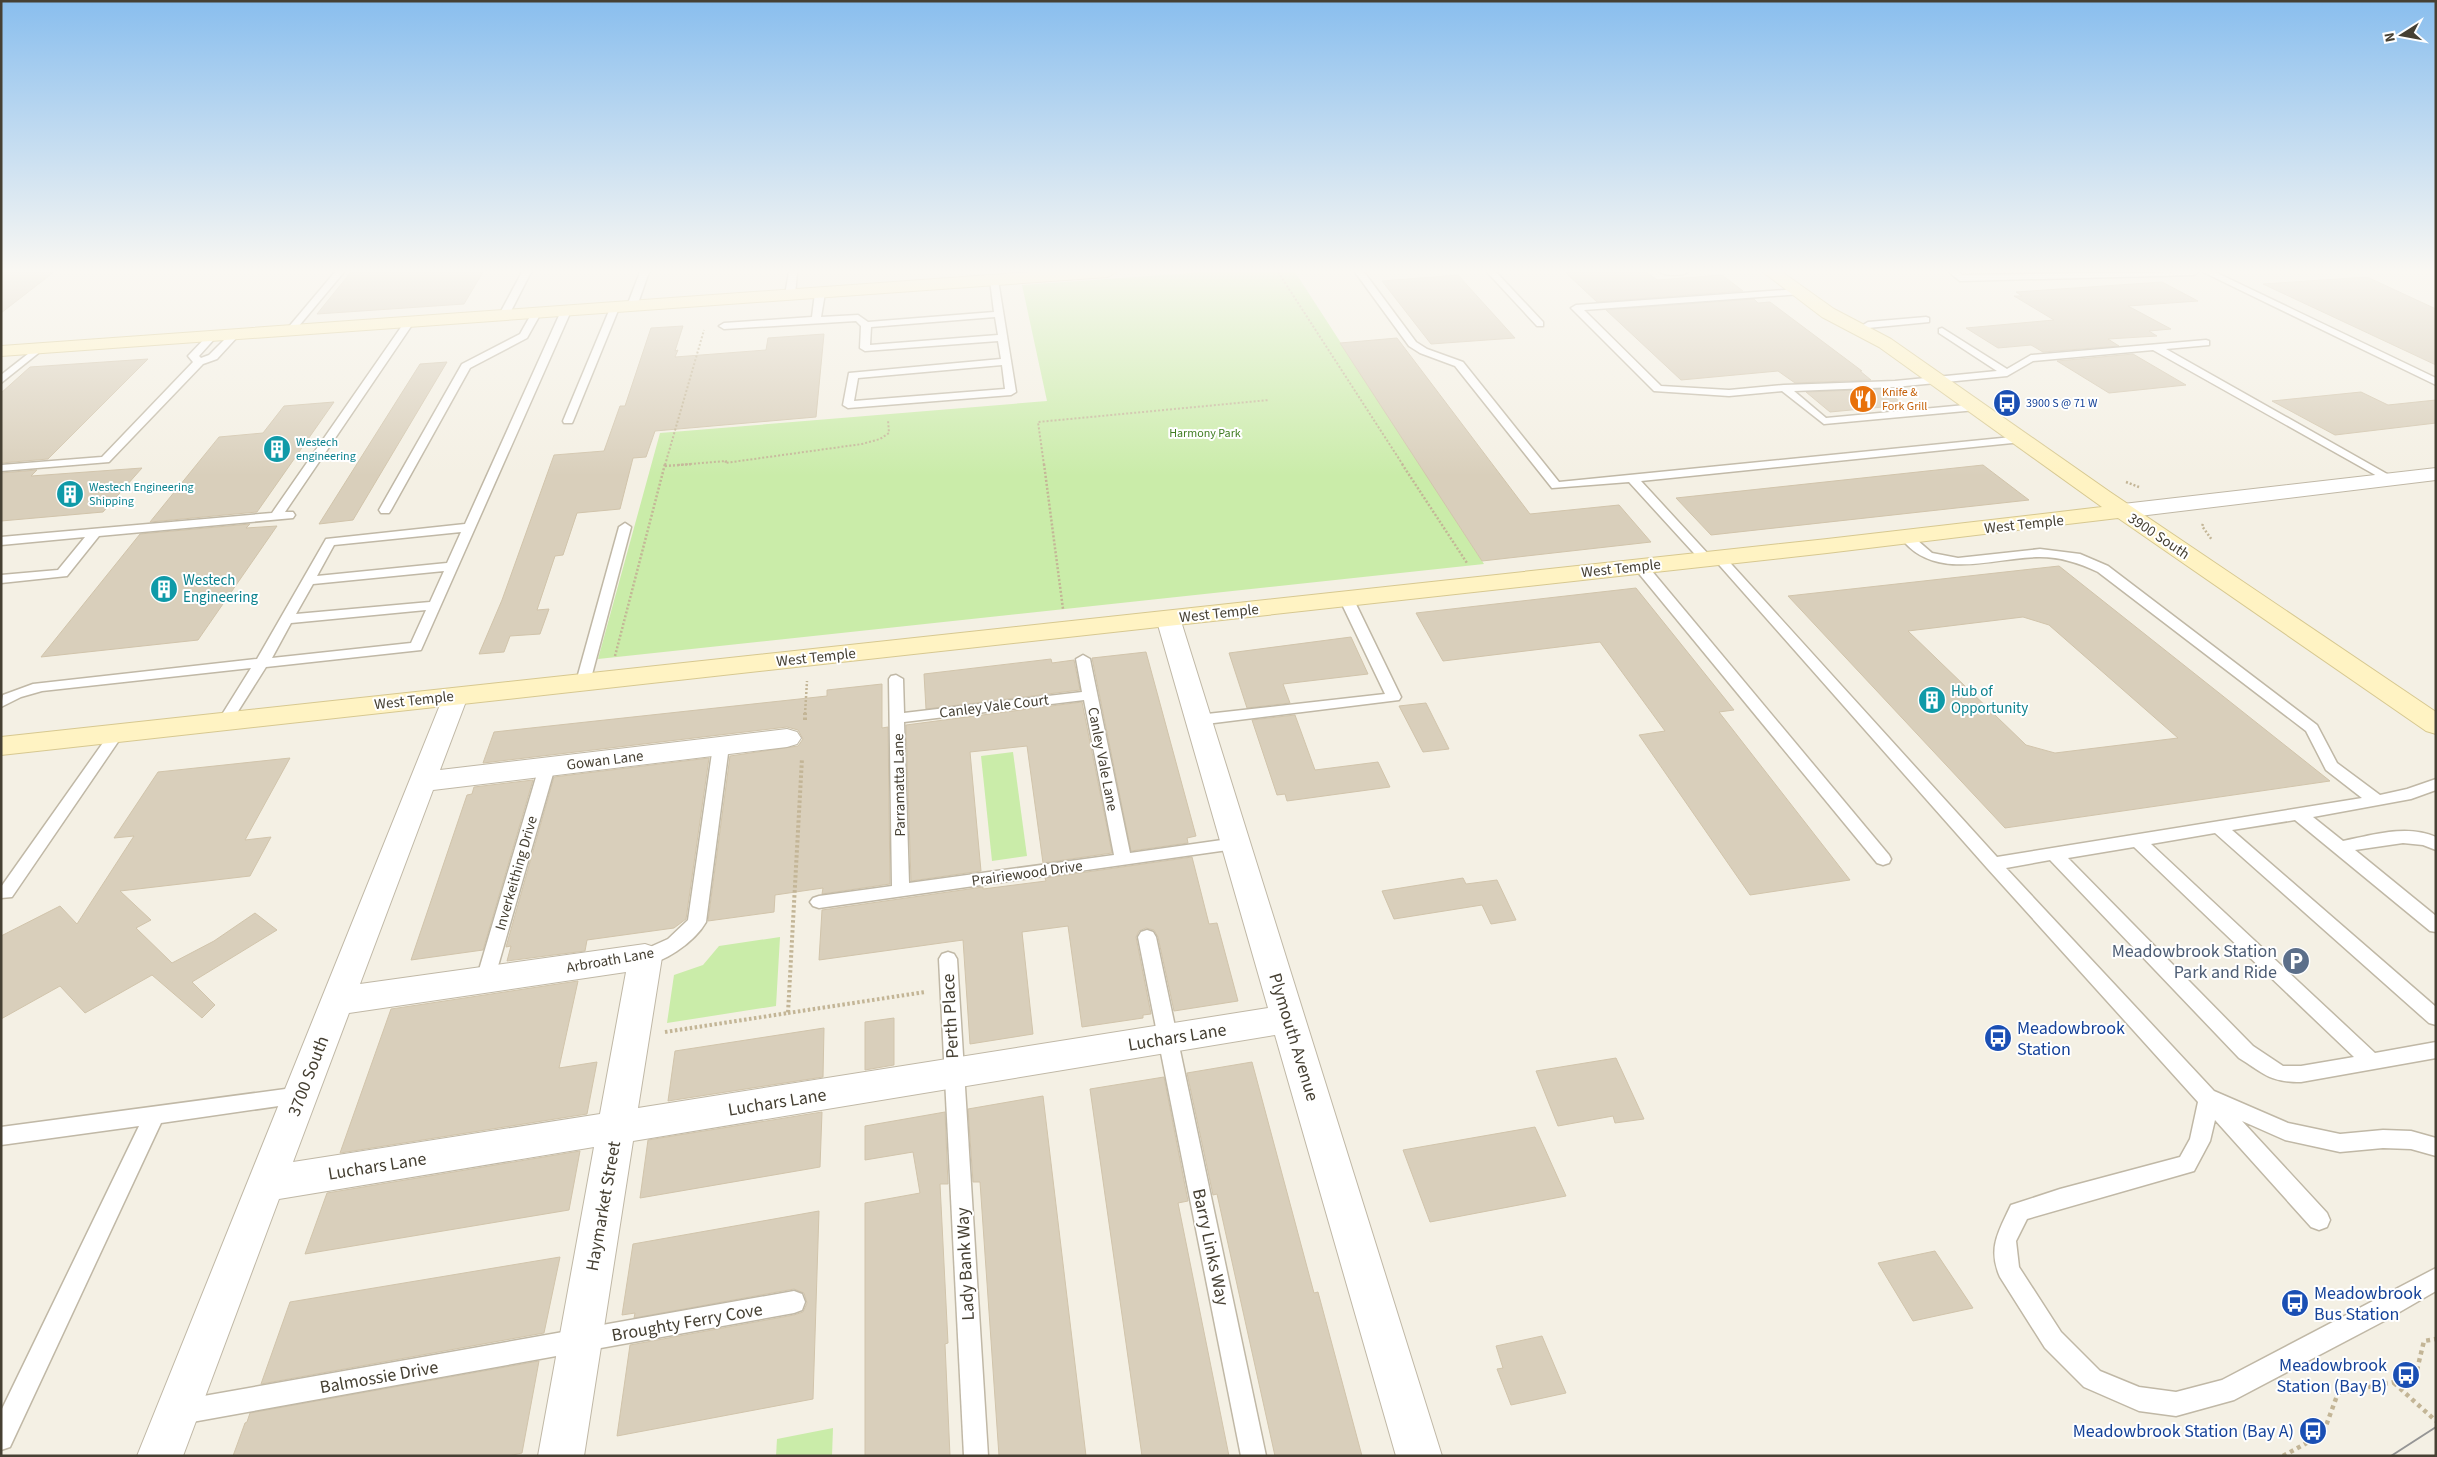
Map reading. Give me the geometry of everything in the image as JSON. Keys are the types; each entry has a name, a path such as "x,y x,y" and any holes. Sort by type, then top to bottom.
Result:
{"street":[{"path":"1,351 159,340"},
{"name":"3900 South","path":"1879,340 2123,511 2436,726"},
{"name":"3900 South","path":"1882,340 1885,343"},
{"name":"West Temple","path":"1,746 1641,567 2436,474"},
{"name":"Plymouth Avenue","path":"1168,618 1419,1456"},
{"name":"3700 South","path":"160,1456 455,696"},
{"name":"Gowan Lane","path":"422,782 721,746 798,741"},
{"name":"Arbroath Lane","path":"336,1001 644,957"},
{"name":"Haymarket Street","path":"561,1456 644,957"},
{"name":"Luchars Lane","path":"266,1184 1288,1019"}],"lane":[{"path":"199,362 193,356 208,340"},
{"path":"1,468 104,460 199,362 213,357 229,340"},
{"path":"276,516 397,340"},
{"path":"386,510 466,366 516,340"},
{"path":"1,703 7,698 27,690 416,646 553,340"},
{"path":"568,421 601,340"},
{"path":"865,340 865,348 975,340"},
{"path":"1003,340 1011,392 848,405 853,375 1006,362"},
{"path":"1408,340 1412,345 1432,355 1450,358 1459,364 1556,486 2022,439"},
{"path":"1608,340 1658,389 1729,393 1784,388 1938,380 2007,373 2031,358 2206,343"},
{"path":"1956,340 2007,373"},
{"path":"2349,340 2436,382"},
{"path":"2154,347 2390,479"},
{"path":"1,380 38,349"},
{"path":"1784,388 1824,422 1976,407"},
{"path":"1632,478 1712,558 2319,1220"},
{"path":"1,541 289,514"},
{"path":"225,721 261,664 330,542 470,527"},
{"path":"583,682 626,527"},
{"path":"1,579 62,573 96,532"},
{"path":"1906,537 1928,556 1958,562 2040,553 2076,557 2103,569 2312,728 2331,766 2377,801"},
{"path":"307,581 453,566"},
{"path":"1641,567 1883,859"},
{"path":"1198,720 1394,697 1346,598"},
{"path":"286,619 435,604"},
{"name":"Canley Vale Lane","path":"1083,659 1123,860"},
{"name":"Parramatta Lane","path":"896,679 901,890"},
{"name":"Canley Vale Court","path":"897,718 1091,695"},
{"path":"6,892 117,733"},
{"name":"Arbroath Lane","path":"644,957 669,949 684,937 697,922 721,746"},
{"name":"Inverkeithing Drive","path":"485,980 547,767"},
{"path":"1993,864 2377,801 2411,794 2436,784"},
{"path":"2297,813 2436,926"},
{"path":"2217,826 2436,1018"},
{"path":"2340,847 2405,837 2431,841 2436,844"},
{"path":"2137,840 2372,1062"},
{"name":"Prairiewood Drive","path":"819,902 1236,844"},
{"path":"2053,854 2246,1052 2280,1074 2301,1074 2436,1050"},
{"name":"Barry Links Way","path":"1147,936 1254,1456"},
{"name":"Perth Place","path":"948,959 953,1073"},
{"name":"Lady Bank Way","path":"953,1073 976,1456"},
{"path":"1,1136 300,1094"},
{"path":"2208,1098 2285,1131 2340,1143 2383,1139 2411,1140 2436,1147"},
{"path":"2208,1098 2200,1141 2187,1164 2140,1179 2052,1199 2019,1212 2005,1242 2008,1270 2053,1340 2092,1379 2139,1399 2176,1404 2225,1391 2376,1313 2436,1279"},
{"path":"1,1438 154,1115"},
{"name":"Broughty Ferry Cove","path":"580,1341 794,1302"},
{"name":"Balmossie Drive","path":"177,1413 580,1341"}],"path":[{"path":"614,659 700,340"},
{"path":"1322,340 1469,566"},
{"path":"1063,609 1038,422 1269,400"},
{"path":"665,466 726,461 726,463 862,444 880,439 889,432 887,416"},
{"path":"2204,524 2202,526 2207,532"},
{"path":"788,1013 798,741 807,678"},
{"path":"632,1037 949,989"},
{"path":"2283,1456 2323,1434 2338,1393 2414,1378 2424,1341 2436,1339"},
{"path":"2394,1383 2436,1421"}],"green space":[{"name":"Harmony Park","path":"1034,340 1339,340 1484,564 598,659 660,433 1047,401"},
{"path":"1013,752 1027,856 992,861 981,756"},
{"path":"780,937 776,1006 667,1023 674,975 703,965 719,946"},
{"path":"833,1428 832,1456 776,1456 777,1439"}],"building":[{"path":"647,340 679,340 675,351 678,350 675,357 766,350 768,340 823,340 816,417 655,431 646,457 633,458 620,509 577,513 563,555 555,556 537,610 549,609 540,634 510,636 504,652 479,654 502,600 554,455 604,451 620,406 625,406"},
{"path":"1399,340 1530,514 1619,505 1651,542 1482,561 1340,343"},
{"path":"1428,340 1487,340 1431,344"},
{"path":"1638,340 1821,340 1871,380 1795,383 1778,371 1681,380"},
{"path":"1985,340 2110,340 2119,346 2043,352 2031,345 1998,348"},
{"path":"2383,340 2436,340 2436,365"},
{"path":"2133,354 2186,385 2109,393 2057,361"},
{"path":"148,359 48,459 1,463 1,393 30,367"},
{"path":"447,362 353,520 319,524 420,364"},
{"path":"1884,389 1904,405 1830,412 1806,392"},
{"path":"2361,392 2388,405 2436,400 2436,423 2335,435 2272,401"},
{"path":"334,402 257,512 150,522 219,437 263,433 284,406"},
{"path":"1983,465 2029,500 1711,535 1676,498"},
{"name":"Westech Engineering Shipping","path":"142,468 103,512 1,521 1,473 37,470 31,476"},
{"name":"Westech Engineering","path":"250,524 246,528 277,526 198,640 41,657 140,534"},
{"name":"Hub of Opportunity","path":"2059,566 2330,781 2005,828 1788,596","holes":["2023,617 2049,625 2178,738 2055,753 2026,745 1908,631"]},
{"path":"1636,588 1734,710 1719,712 1850,880 1750,895 1639,735 1665,731 1600,642 1443,661 1416,613"},
{"path":"1351,637 1368,674 1283,684 1290,703 1247,708 1229,653"},
{"path":"1146,652 1196,836 1187,838 1188,843 1131,851 1092,658"},
{"path":"1051,659 1052,663 1074,660 1080,690 926,709 924,674"},
{"path":"882,684 882,728 888,727 890,884 822,894 823,888 775,895 774,912 708,921 730,756 798,746 803,739 798,730 787,727 483,763 494,732 827,696 827,690"},
{"path":"1082,702 1112,853 1043,863 1027,746 970,752 981,871 911,881 906,725"},
{"path":"1426,703 1449,749 1423,752 1399,706"},
{"path":"1295,715 1315,770 1378,762 1390,787 1287,801 1285,794 1277,795 1252,720"},
{"path":"290,758 245,840 271,837 250,876 120,891 151,920 136,928 172,963 214,941 255,913 277,930 192,982 215,1005 202,1018 152,975 85,1013 60,986 1,1019 1,936 60,906 77,924 134,836 114,838 158,772"},
{"path":"709,758 686,919 674,928 587,940 585,951 507,961 511,946 506,947 554,777"},
{"path":"533,780 483,950 411,960 467,795 472,794 474,787"},
{"path":"1192,857 1209,924 1217,923 1238,1001 1174,1011 1158,937 1154,930 1146,928 1139,931 1136,937 1151,1014 1143,1015 1143,1018 1082,1027 1068,926 1022,932 1033,1034 970,1044 963,940 819,960 822,910 983,887 983,889 1046,881 1045,878"},
{"path":"1463,878 1466,884 1497,880 1516,920 1491,924 1482,905 1394,919 1382,891"},
{"path":"578,981 559,1068 597,1062 587,1114 340,1153 391,1009"},
{"path":"894,1018 894,1065 865,1070 865,1022"},
{"path":"824,1028 823,1077 668,1101 675,1051"},
{"path":"1616,1058 1644,1119 1615,1123 1613,1116 1558,1126 1536,1071"},
{"path":"1252,1062 1314,1293 1318,1292 1362,1456 1275,1456 1217,1194 1213,1195 1187,1073"},
{"path":"1164,1077 1188,1201 1178,1203 1229,1456 1142,1456 1090,1089"},
{"path":"1043,1096 1086,1456 999,1456 980,1182 973,1182 968,1109"},
{"path":"822,1112 820,1167 640,1198 648,1140"},
{"path":"945,1112 948,1184 940,1184 948,1343 945,1344 950,1456 865,1456 865,1203 920,1193 913,1152 865,1160 865,1126"},
{"path":"1535,1127 1566,1196 1430,1222 1403,1150"},
{"path":"580,1151 569,1210 305,1254 327,1193"},
{"path":"819,1211 813,1399 617,1436 630,1345 794,1315 803,1312 807,1303 804,1293 794,1289 634,1318 635,1313 622,1315 633,1244"},
{"path":"1935,1251 1973,1308 1913,1321 1878,1263"},
{"path":"560,1257 544,1333 261,1384 290,1302"},
{"path":"1542,1336 1566,1393 1511,1405 1497,1369 1503,1368 1496,1346"},
{"path":"539,1361 522,1453 508,1456 233,1456 250,1413"}],"tram line":[{"path":"2391,1456 2436,1427"}],"place":[{"name":"Knife & Fork Grill","path":"1863,399"},
{"name":"3900 S @ 71 W","path":"2007,403"},
{"name":"Westech engineering","path":"277,449"},
{"name":"Westech Engineering Shipping","path":"70,494"},
{"name":"Westech Engineering","path":"164,589"},
{"name":"Hub of Opportunity","path":"1932,700"},
{"name":"Meadowbrook Station Park and Ride","path":"2296,961"},
{"name":"Meadowbrook Station","path":"1998,1038"},
{"name":"Meadowbrook Bus Station","path":"2295,1303"},
{"name":"Meadowbrook Station (Bay B)","path":"2406,1375"},
{"name":"Meadowbrook Station (Bay A)","path":"2313,1431"}]}
